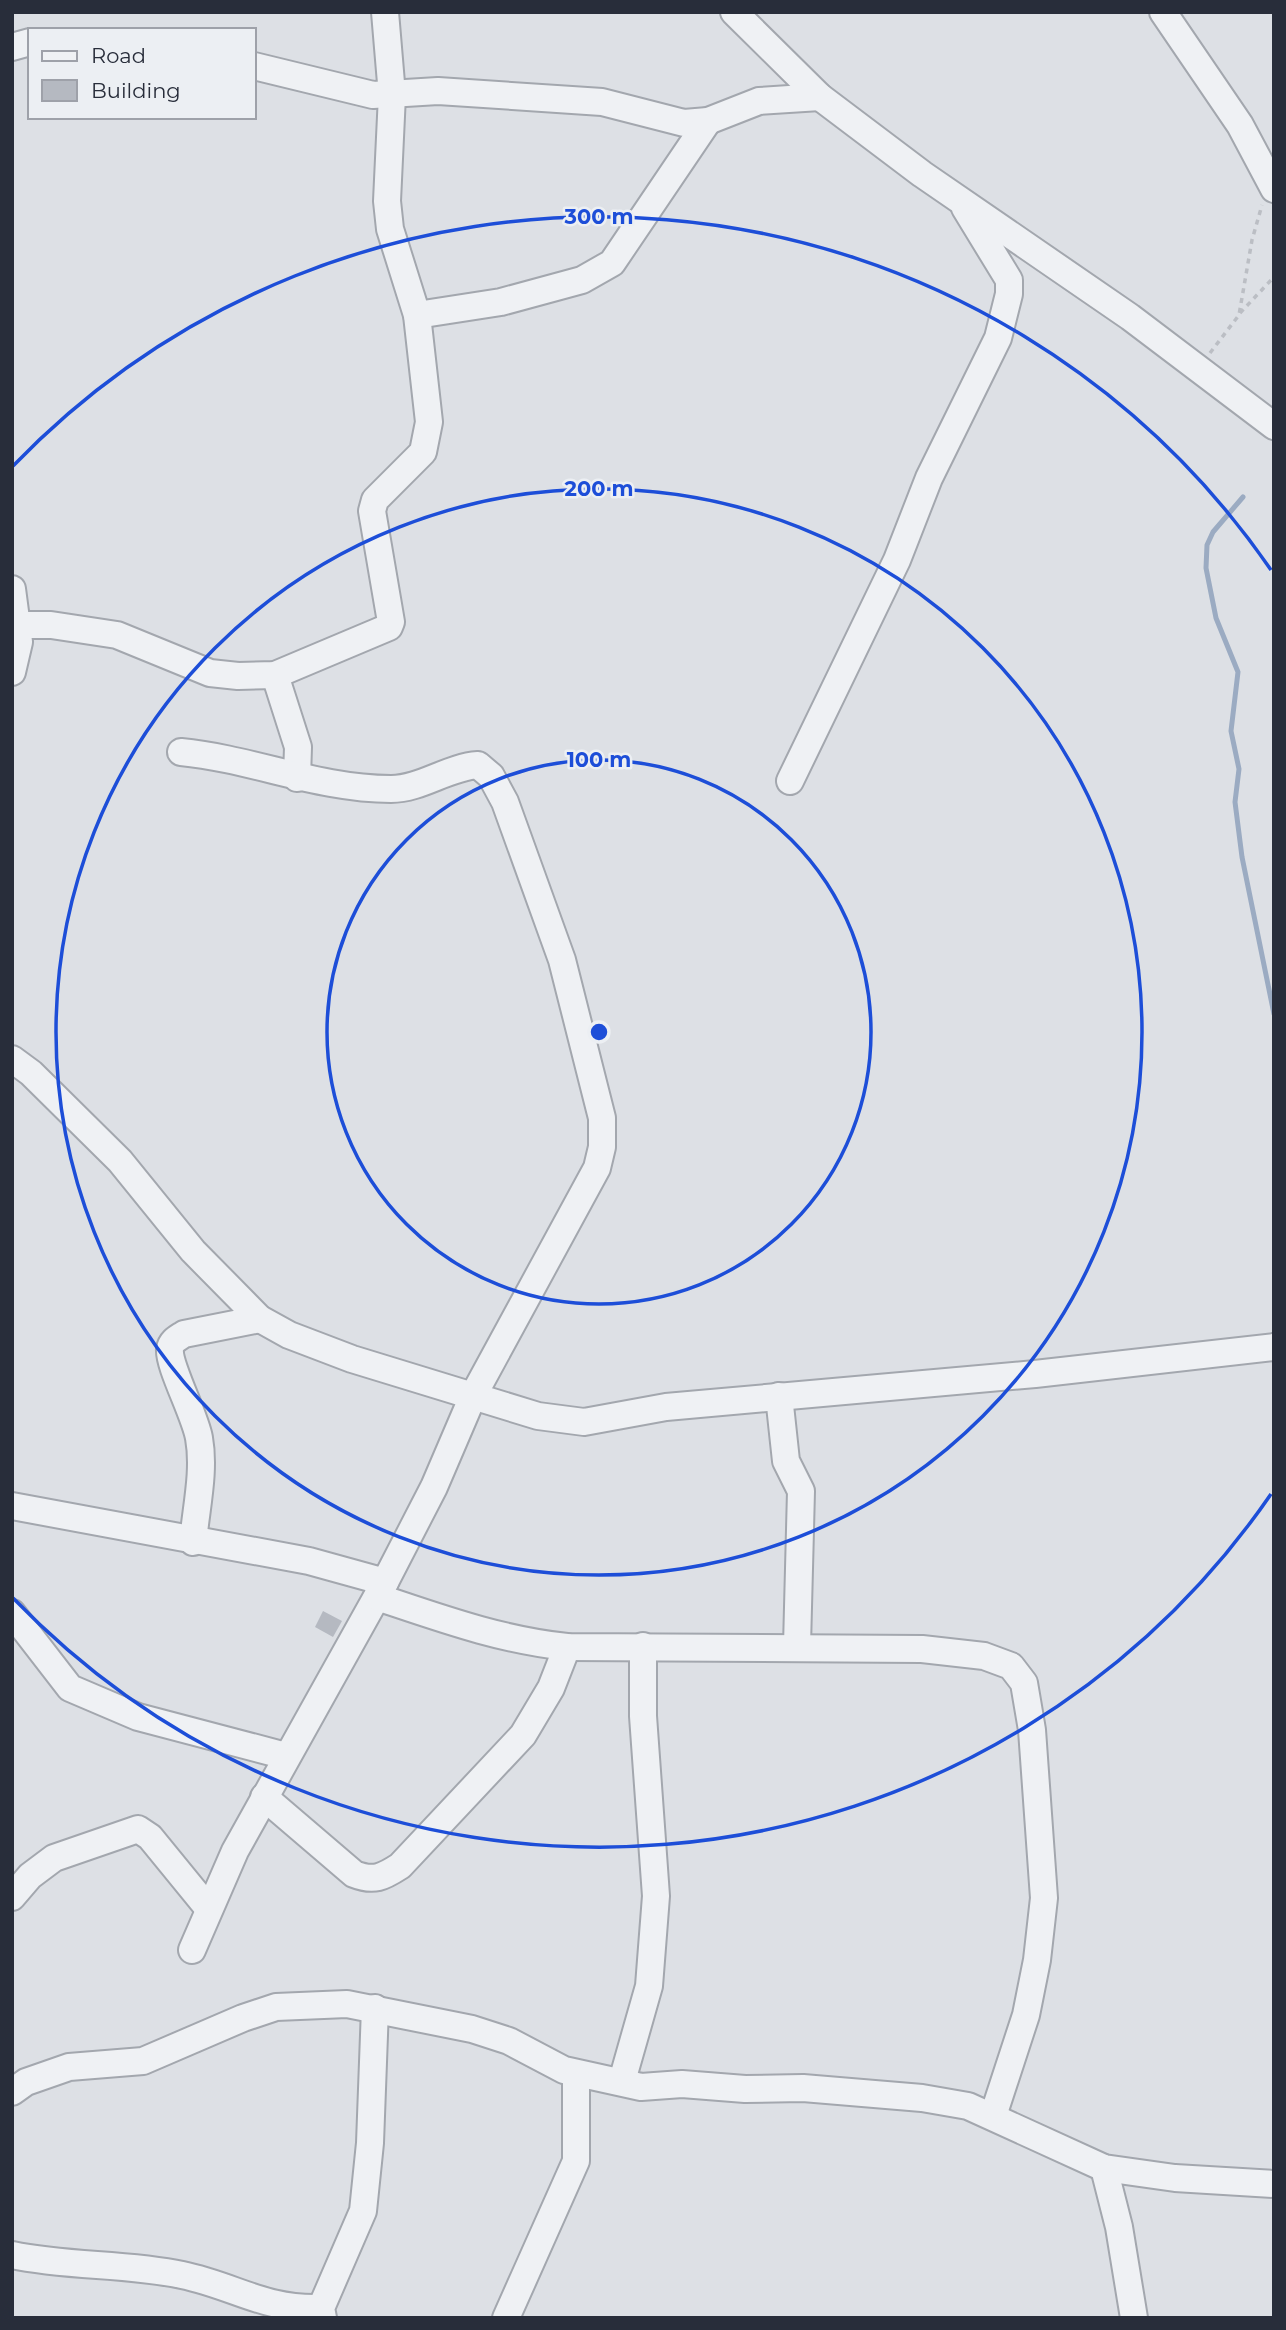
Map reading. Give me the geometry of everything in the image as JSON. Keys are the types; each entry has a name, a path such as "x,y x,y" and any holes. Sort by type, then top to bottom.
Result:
{"street":[{"path":"19,625 51,625 117,635 210,673 275,676 389,627 391,622 373,530 372,511 375,500 424,452 429,422 417,315 390,229 387,201 392,95 386,12"},
{"path":"734,12 820,97 961,201 1068,272 1274,426"},
{"path":"1163,12 1240,125 1272,184"},
{"path":"256,66 350,90 392,95 438,92 602,102 684,123 708,121 759,101 820,97"},
{"path":"417,315 502,302 582,280 611,263 708,121"},
{"path":"790,781 897,560 929,478 998,338 1009,294 1009,280 961,201"},
{"path":"12,589 19,625 19,642 12,672"},
{"path":"275,676 298,747 297,778"},
{"path":"181,752 212,755 322,784 393,789 463,766 478,765 491,776 505,802 562,960 602,1118 602,1147 597,1168 473,1396 434,1488 381,1590 264,1797 208,1908 192,1950"},
{"path":"12,1059 31,1073 120,1161 193,1251 260,1319 289,1335 352,1359 569,1422 666,1406 1035,1374 1274,1347"},
{"path":"193,1542 201,1454 199,1436 187,1397 171,1361 170,1348 174,1340 184,1334 260,1319"},
{"path":"779,1396 786,1461 801,1491 797,1646"},
{"path":"12,1506 193,1542 309,1560 496,1636 567,1647 922,1648 984,1656 1011,1666 1024,1683 1032,1730 1044,1898 1027,2015 993,2116"},
{"path":"12,1613 70,1688 138,1717 286,1756"},
{"path":"622,2081 649,1986 656,1895 643,1716 643,1646"},
{"path":"264,1797 354,1874 368,1879 382,1878 400,1866 523,1735 551,1688 567,1647"},
{"path":"12,1897 30,1876 54,1858 138,1829 150,1837 208,1908"},
{"path":"12,2092 26,2081 69,2067 143,2061 243,2018 276,2007 309,2004 375,2008 509,2040 576,2074 622,2081 641,2087 682,2084 745,2089 870,2092 968,2106 1054,2148 1104,2168 1175,2178 1274,2184"},
{"path":"12,2255 50,2263 95,2263 183,2275 267,2304 322,2313 363,2211 370,2143 375,2008"},
{"path":"506,2318 576,2161 576,2074"},
{"path":"1104,2168 1119,2227 1134,2318"}],"path":[{"path":"1239,315 1252,240 1272,184"},
{"path":"1198,369 1239,315 1274,277"}],"building":[{"path":"323,1611 342,1621 333,1637 315,1627"}],"waterway":[{"path":"1243,497 1213,532 1207,545 1206,568 1216,618 1238,672 1231,731 1239,769 1235,802 1242,857 1274,1014"}]}
